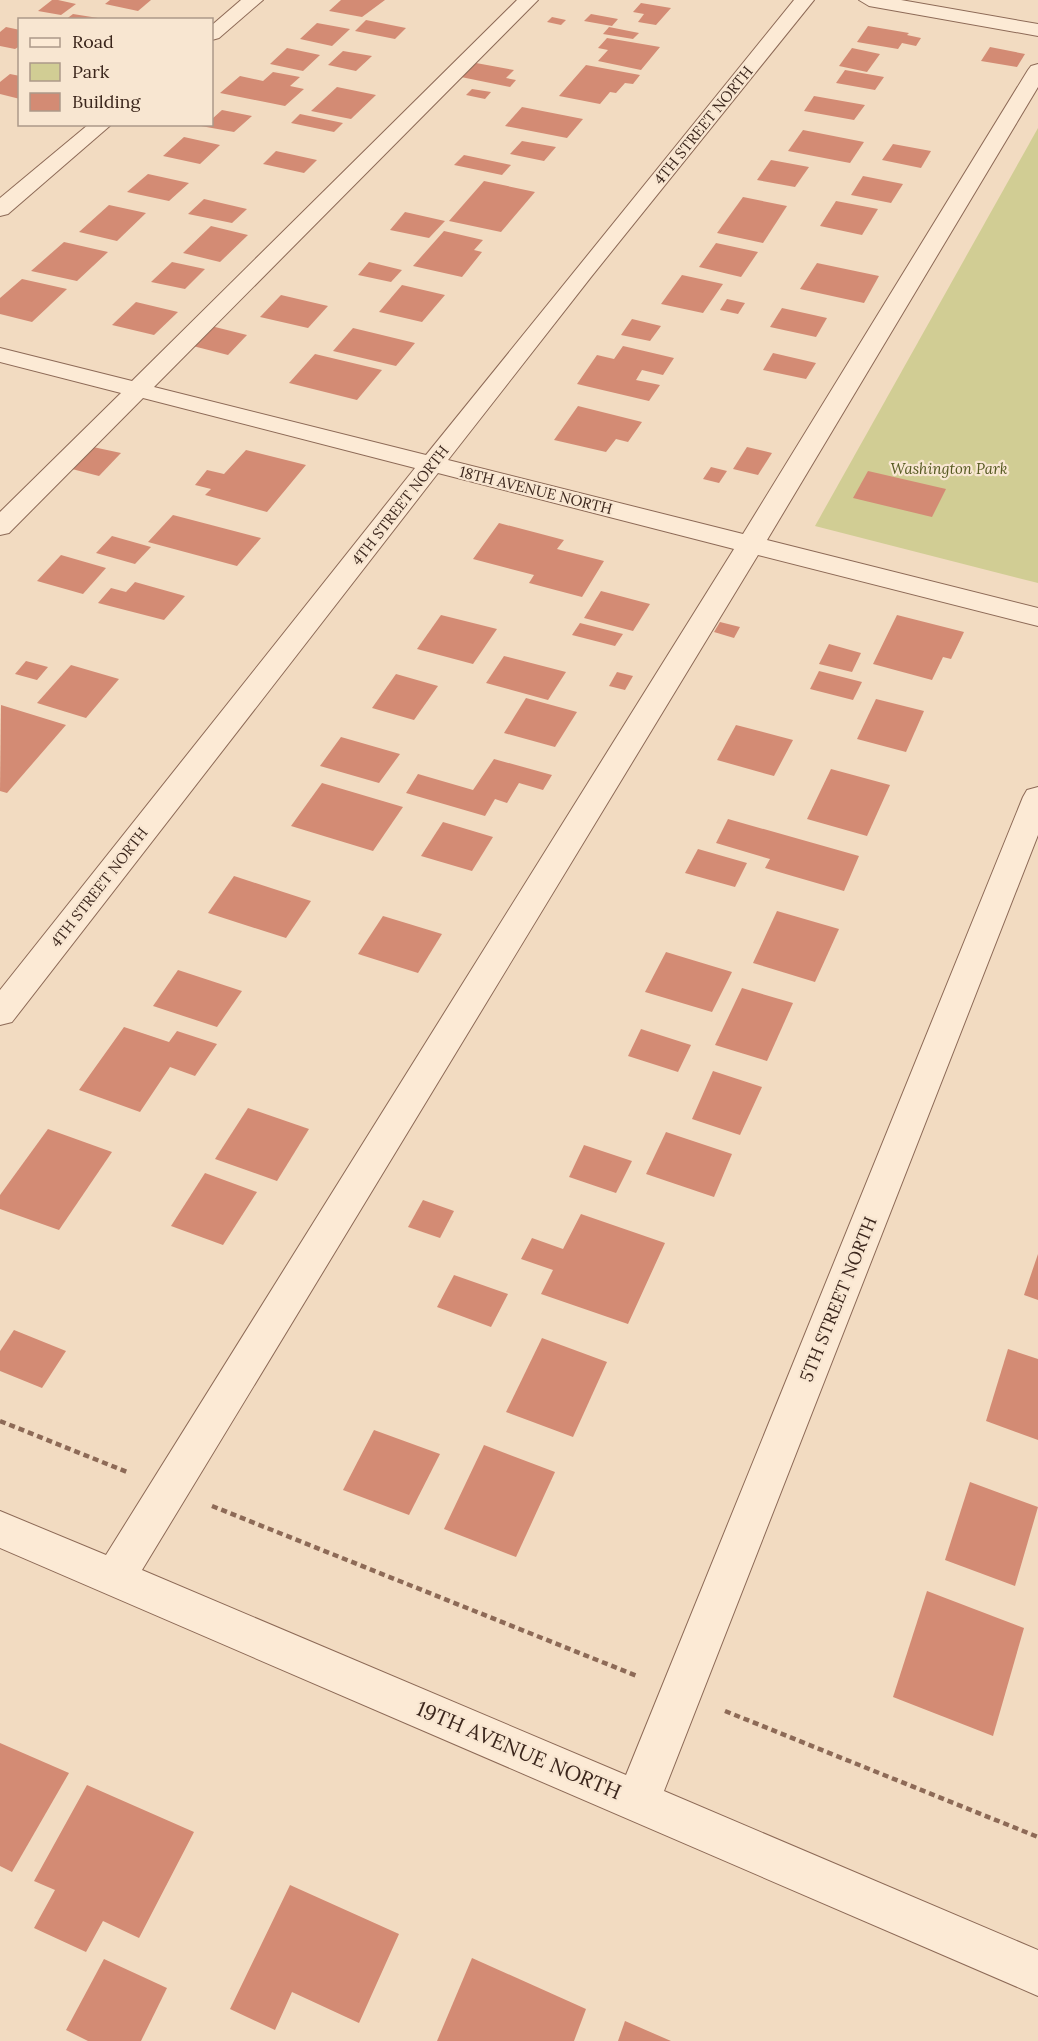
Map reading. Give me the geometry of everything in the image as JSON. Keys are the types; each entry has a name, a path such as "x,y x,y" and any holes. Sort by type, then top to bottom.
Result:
{"street":[{"path":"213,33 253,0"},
{"path":"0,527 528,0"},
{"name":"4TH STREET NORTH","path":"0,1013 583,272 804,0"},
{"path":"869,0 1038,30"},
{"path":"114,1579 751,543 1038,70"},
{"path":"0,209 100,126"},
{"name":"18TH AVENUE NORTH","path":"0,355 139,388 432,465 751,543 1038,617"},
{"name":"5TH STREET NORTH","path":"638,1801 1038,797"},
{"name":"19TH AVENUE NORTH","path":"0,1529 1038,1972"}],"path":[{"path":"0,1421 1038,1837"}],"green space":[{"name":"Washington Park","path":"1038,128 1038,583 815,526"}],"building":[{"path":"52,0 76,4 61,15 38,11"},
{"path":"110,0 151,0 138,11 105,4"},
{"path":"341,0 385,0 362,17 329,11"},
{"path":"641,3 671,8 656,25 638,22 644,14 633,12"},
{"path":"73,14 98,18 68,18"},
{"path":"591,14 618,19 612,26 584,21"},
{"path":"552,17 566,20 561,25 547,22"},
{"path":"366,20 406,28 395,39 355,31"},
{"path":"317,23 350,29 332,46 300,39"},
{"path":"868,26 909,33 907,35 921,38 916,46 902,43 898,49 857,42"},
{"path":"6,27 18,30 18,47 15,49 0,46 0,32"},
{"path":"609,27 639,33 633,39 603,34"},
{"path":"607,38 660,47 641,70 598,61 608,50 598,48"},
{"path":"990,47 1025,54 1017,67 981,61"},
{"path":"287,48 320,55 303,71 270,64"},
{"path":"852,48 880,54 867,72 839,66"},
{"path":"343,51 372,56 356,71 328,65"},
{"path":"476,63 514,70 506,78 516,80 510,87 461,77"},
{"path":"586,65 640,75 633,84 625,83 616,93 610,92 600,104 559,96"},
{"path":"845,70 884,77 875,90 836,83"},
{"path":"273,72 300,77 290,86 304,89 285,106 220,93 240,76 263,81"},
{"path":"10,74 18,76 18,98 0,94 0,82"},
{"path":"337,87 376,95 351,119 311,111"},
{"path":"472,89 491,92 485,99 466,95"},
{"path":"814,96 865,105 854,120 804,111"},
{"path":"522,107 583,119 567,138 505,126"},
{"path":"222,110 252,116 234,132 201,126 213,126 213,118"},
{"path":"300,114 343,123 334,132 291,123"},
{"path":"803,130 864,142 850,163 788,151"},
{"path":"184,137 220,145 200,164 163,156"},
{"path":"522,141 556,147 544,161 510,154"},
{"path":"893,144 931,151 921,168 882,160"},
{"path":"276,151 317,160 304,173 263,164"},
{"path":"464,155 511,165 502,175 454,165"},
{"path":"771,160 809,167 795,187 757,180"},
{"path":"148,174 189,183 169,201 127,192"},
{"path":"863,176 903,184 891,203 851,195"},
{"path":"484,181 535,192 501,232 449,221"},
{"path":"743,197 787,206 763,243 717,233"},
{"path":"204,199 247,209 232,223 188,214"},
{"path":"836,201 878,209 862,235 820,226"},
{"path":"109,205 146,213 117,241 79,232"},
{"path":"405,212 445,221 429,238 390,230"},
{"path":"211,226 248,235 220,262 183,253"},
{"path":"444,231 483,240 474,250 482,252 462,277 413,266"},
{"path":"64,242 108,252 77,281 31,271"},
{"path":"716,243 758,252 741,277 699,267"},
{"path":"172,262 205,269 185,289 151,282"},
{"path":"369,262 402,270 391,282 358,275"},
{"path":"817,263 879,276 864,303 800,289"},
{"path":"682,275 723,284 703,313 661,304"},
{"path":"22,279 67,289 32,322 0,314 0,298"},
{"path":"402,285 445,295 422,322 379,312"},
{"path":"281,295 328,306 308,328 260,317"},
{"path":"727,299 745,303 738,314 720,310"},
{"path":"136,302 178,312 154,335 112,325"},
{"path":"782,308 827,318 816,337 770,327"},
{"path":"632,319 661,326 650,341 621,335"},
{"path":"211,326 247,335 228,355 193,346"},
{"path":"353,328 415,343 396,366 333,351"},
{"path":"623,346 674,358 663,375 642,370 636,380 660,385 649,401 577,384 597,355 614,359"},
{"path":"773,353 816,363 806,379 763,370"},
{"path":"315,354 382,370 357,400 289,383"},
{"path":"578,406 642,422 628,442 616,439 606,452 554,440"},
{"path":"93,447 121,453 99,476 72,469"},
{"path":"747,447 772,453 758,475 733,469"},
{"path":"246,450 306,465 267,512 205,495 211,489 195,485 207,470 224,474"},
{"path":"711,467 727,471 719,483 703,479"},
{"path":"868,471 946,489 932,517 853,498"},
{"path":"173,515 261,538 237,566 148,542"},
{"path":"499,523 564,540 557,549 604,561 582,597 529,583 534,575 473,559"},
{"path":"112,536 151,547 135,564 96,553"},
{"path":"61,555 106,568 83,594 37,581"},
{"path":"135,582 185,596 164,620 98,603 111,588 126,592"},
{"path":"601,591 650,604 633,631 584,618"},
{"path":"441,615 497,629 473,664 417,649"},
{"path":"897,615 964,632 951,659 943,657 932,680 873,664"},
{"path":"720,622 740,627 734,638 714,632"},
{"path":"580,623 623,634 615,646 572,635"},
{"path":"829,644 861,653 852,672 819,664"},
{"path":"504,656 566,672 548,700 486,683"},
{"path":"26,661 48,667 37,680 15,674"},
{"path":"71,665 119,679 86,718 37,703"},
{"path":"819,671 862,682 853,700 810,689"},
{"path":"617,672 633,676 625,690 609,686"},
{"path":"396,674 438,686 414,720 372,708"},
{"path":"526,698 577,712 555,747 504,733"},
{"path":"876,699 924,711 906,752 857,739"},
{"path":"1,705 66,725 7,793 0,791"},
{"path":"736,725 793,740 774,776 717,760"},
{"path":"341,737 400,754 379,783 320,766"},
{"path":"494,759 552,775 543,790 519,783 507,803 495,799 485,816 406,793 418,774 473,790"},
{"path":"831,769 890,785 867,836 807,819"},
{"path":"322,783 403,807 373,851 291,826"},
{"path":"728,819 859,856 844,891 765,868 770,859 716,843"},
{"path":"443,822 493,837 472,871 421,856"},
{"path":"698,849 747,863 735,887 685,873"},
{"path":"234,876 311,901 286,938 208,913"},
{"path":"777,911 839,929 815,982 753,963"},
{"path":"383,916 442,934 418,973 358,954"},
{"path":"666,952 732,972 712,1012 645,992"},
{"path":"178,970 242,991 217,1027 153,1006"},
{"path":"742,988 793,1003 767,1061 715,1045"},
{"path":"124,1027 169,1042 177,1031 217,1044 195,1076 170,1067 140,1112 79,1090"},
{"path":"641,1029 691,1045 678,1072 628,1056"},
{"path":"713,1071 762,1087 740,1135 692,1119"},
{"path":"248,1108 309,1129 277,1181 215,1159"},
{"path":"48,1129 112,1152 59,1230 0,1209 0,1195"},
{"path":"666,1132 732,1154 714,1197 646,1174"},
{"path":"584,1145 632,1161 616,1193 569,1177"},
{"path":"205,1173 257,1192 223,1245 171,1226"},
{"path":"423,1200 454,1211 440,1238 408,1227"},
{"path":"581,1214 665,1243 628,1324 541,1294 553,1270 521,1259 532,1238 563,1249"},
{"path":"1038,1254 1038,1300 1024,1295"},
{"path":"454,1275 508,1294 491,1327 437,1307"},
{"path":"14,1330 66,1351 42,1388 0,1371 0,1351"},
{"path":"542,1338 607,1362 573,1437 506,1412"},
{"path":"1008,1349 1038,1359 1038,1440 986,1421"},
{"path":"374,1430 440,1454 409,1515 343,1490"},
{"path":"484,1445 555,1472 516,1557 444,1529"},
{"path":"970,1482 1038,1507 1015,1586 945,1560"},
{"path":"927,1591 1024,1628 993,1736 893,1697"},
{"path":"0,1743 69,1773 12,1872 0,1866"},
{"path":"87,1785 194,1832 139,1938 103,1921 86,1952 34,1928 55,1890 34,1881"},
{"path":"290,1885 399,1934 359,2023 292,1992 275,2030 230,2009"},
{"path":"472,1958 586,2009 574,2041 437,2041"},
{"path":"104,1959 167,1988 141,2041 88,2041 66,2030"},
{"path":"625,2021 671,2041 618,2041"}]}
